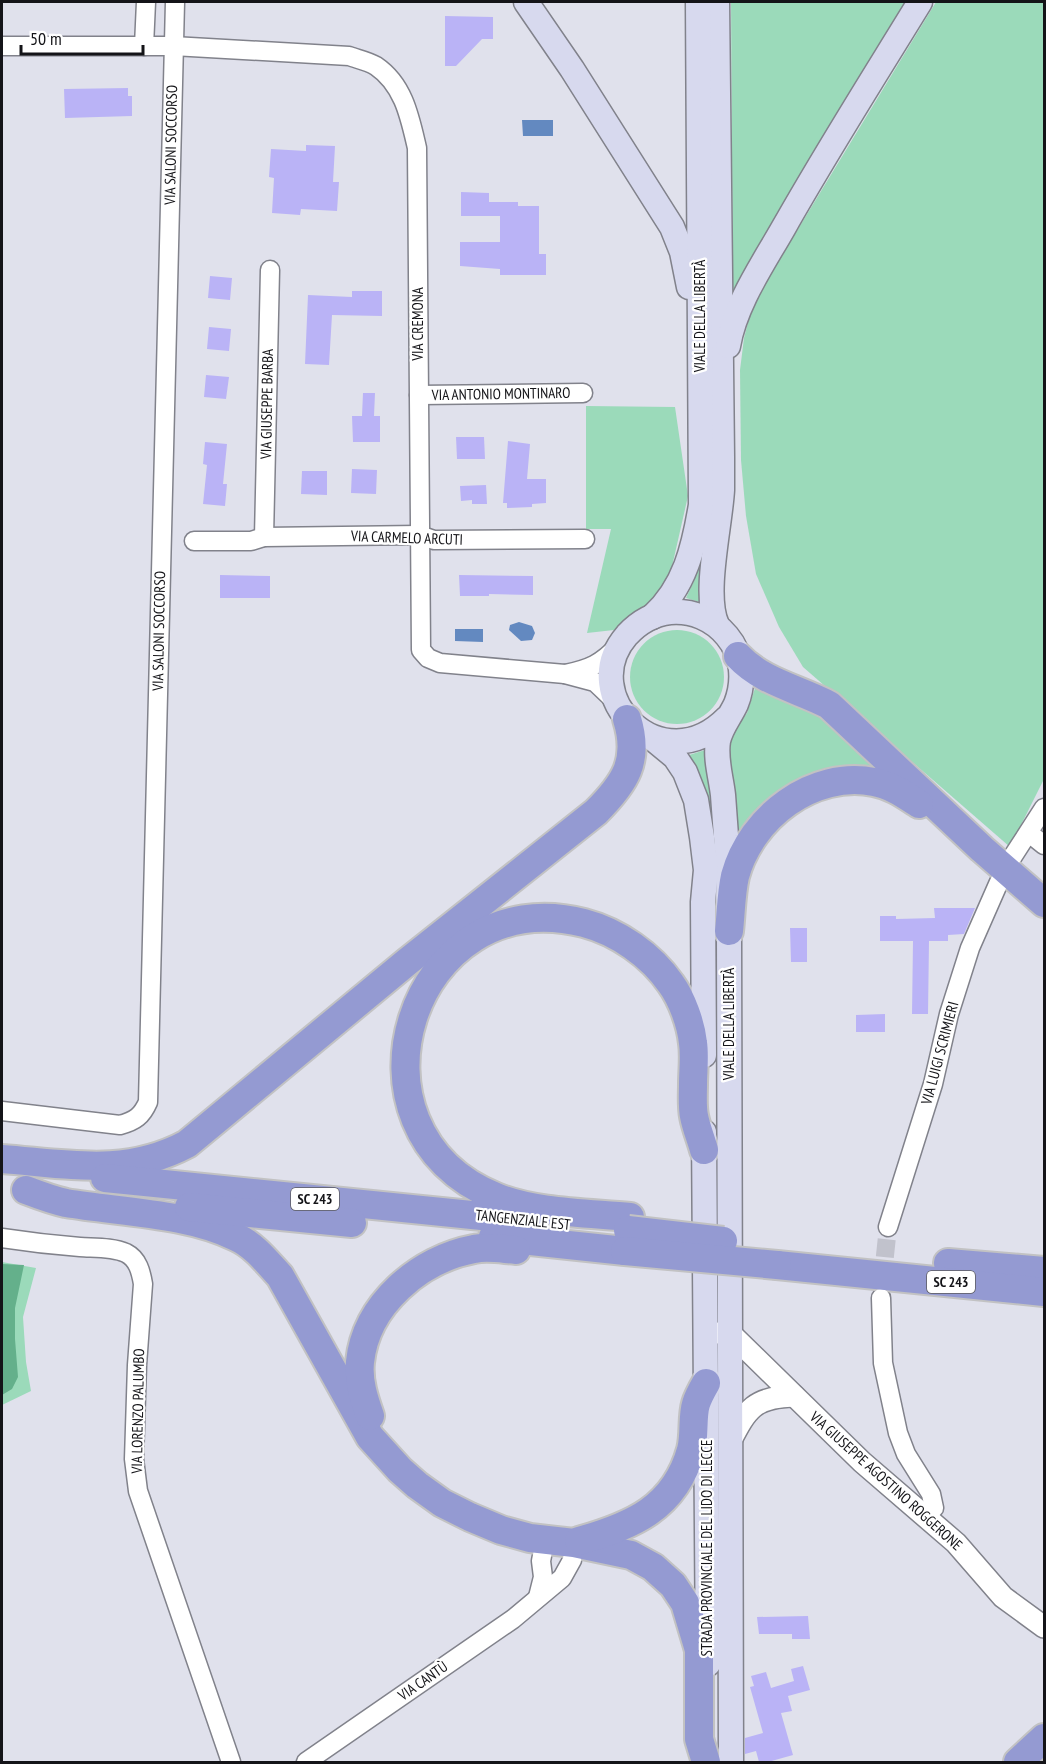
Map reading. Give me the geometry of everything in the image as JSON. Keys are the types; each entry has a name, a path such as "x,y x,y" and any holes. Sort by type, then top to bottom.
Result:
{"highway":[{"path":"738,656 765,676 829,705 982,849 1044,903"},
{"path":"2,1159 117,1166 156,1158 187,1144 407,963 596,812 620,786 628,769 633,750 631,719"},
{"path":"729,931 735,876 746,851 761,828 779,808 801,794 828,782 851,780 875,782 898,790 982,849"},
{"path":"704,1150 693,1115 693,1043 687,1018 672,985 651,960 627,942 601,928 543,917 514,921 484,931 457,949 438,968 409,1028 404,1064 408,1097 417,1124 442,1162 467,1182 496,1197 548,1209 627,1240 684,1267 741,1253"},
{"name":"TANGENZIALE EST","path":"2,1166 250,1193 627,1240"},
{"path":"14,1189 63,1202 188,1221 210,1226 238,1237 261,1255 280,1276 370,1437 400,1470 442,1503 501,1530 530,1538 574,1543 631,1555 653,1567 673,1585 685,1603 699,1650 699,1739 707,1762"},
{"name":"TANGENZIALE EST","path":"14,1189 627,1240"},
{"path":"400,1470 369,1416 361,1388 360,1363 370,1327 387,1300 406,1281 433,1262 475,1248 627,1240 686,1225 741,1253"},
{"name":"SC 243","path":"741,1253 1031,1274 1044,1292"},
{"path":"1031,1274 1044,1298"},
{"path":"574,1543 632,1523 657,1507 682,1475 695,1428 695,1405 706,1383"},
{"path":"1018,1762 1044,1738"}],"main road":[{"path":"526,2 672,227 682,252 688,282 701,460"},
{"name":"VIALE DELLA LIBERTÀ","path":"698,2 701,505 691,554 679,585 664,606 633,629 624,639 615,658 612,680 631,719 675,757 686,772 696,800 702,837 706,870 703,902 705,1333"},
{"name":"VIALE DELLA LIBERTÀ","path":"717,2 722,402 722,490 712,592 712,614 717,625"},
{"path":"722,402 724,369 730,337 742,304 806,188 920,2"},
{"name":"VIALE DELLA LIBERTÀ","path":"652,617 663,613 686,612 717,625 727,636 738,656 742,677 735,706 727,718 718,741 717,760 726,836 729,931 730,1333"},
{"name":"VIALE DELLA LIBERTÀ","path":"631,719 666,741 686,741 704,736 727,718"},
{"name":"STRADA PROVINCIALE DEL LIDO DI LECCE","path":"705,1333 708,1528 707,1762"},
{"name":"STRADA PROVINCIALE DEL LIDO DI LECCE","path":"730,1333 731,1762"}],"street":[{"path":"144,46 146,2"},
{"name":"VIA SALONI SOCCORSO","path":"2,1111 120,1125 134,1121 144,1112 148,1102 175,2"},
{"name":"VIA CREMONA","path":"2,46 173,46 349,56 375,66 396,86 408,109 417,148 421,650 428,658 440,663 565,674 595,682 631,719"},
{"name":"VIA GIUSEPPE BARBA","path":"264,537 270,270"},
{"name":"VIA ANTONIO MONTINARO","path":"419,395 583,393"},
{"name":"VIA CARMELO ARCUTI","path":"194,541 251,541 264,537 419,535 434,540 585,539"},
{"name":"VIA CREMONA","path":"565,674 587,670 600,663 624,639"},
{"path":"1013,856 1044,808"},
{"path":"1029,833 1044,845"},
{"name":"VIA LUIGI SCRIMIERI","path":"888,1227 933,1084 949,1014 970,948 999,882"},
{"name":"VIA LORENZO PALUMBO","path":"2,1238 127,1253 141,1272 143,1284 137,1365 134,1459 137,1483 233,1761"},
{"path":"881,1298 883,1363 898,1433 906,1454 931,1494 934,1508 927,1515"},
{"path":"705,1333 730,1333"},
{"name":"VIA GIUSEPPE AGOSTINO ROGGERONE","path":"730,1333 862,1462 927,1515 956,1543 1004,1597 1044,1627"},
{"path":"730,1443 742,1419 755,1404 772,1397 794,1396"},
{"path":"538,1597 543,1577 541,1561 545,1539"},
{"name":"VIA CANTÙ","path":"306,1762 513,1619 562,1578 572,1560 574,1543"}],"green space":[{"path":"731,2 909,2 733,311"},
{"path":"936,2 1044,2 1044,779 1010,847 803,667 779,627 756,574 746,516 741,460 740,370 744,338 753,303"},
{"path":"586,406 675,407 688,496 666,593 614,630 587,633 611,529 586,529"},
{"path":"704,544 703,603 686,598 694,581"},
{"path":"677,630 695,634 710,644 720,659 724,677 720,695 710,710 695,720 677,724 659,720 644,710 634,695 630,677 634,659 644,644 659,634"},
{"path":"757,682 801,701 896,777 846,771 735,855 725,744 747,713"},
{"path":"705,750 713,810 716,848 686,756"},
{"path":"2,1262 36,1268 23,1317 26,1362 31,1391 2,1405"},
{"path":"2,1264 24,1265 15,1308 18,1377 12,1389 2,1395"}],"water":[{"path":"522,120 553,120 553,136 523,136"},
{"path":"519,622 532,626 535,633 532,640 521,641 509,630 510,625"},
{"path":"455,629 483,629 483,642 455,641"}],"building":[{"path":"445,16 493,17 493,39 482,39 456,66 445,66"},
{"path":"128,88 128,96 132,96 132,116 65,118 64,89"},
{"path":"306,145 335,146 333,182 339,182 337,211 301,209 300,215 272,213 274,178 269,177 271,149 306,151"},
{"path":"461,192 489,193 489,202 518,202 518,206 539,206 539,254 546,254 546,275 500,275 500,269 460,266 460,242 500,242 500,216 461,216"},
{"path":"210,276 232,278 230,300 208,298"},
{"path":"352,291 382,291 382,316 332,315 329,365 305,364 308,295 352,297"},
{"path":"209,327 231,329 229,351 207,349"},
{"path":"206,375 229,377 226,399 204,397"},
{"path":"363,393 375,393 374,416 380,416 380,442 353,442 352,416 362,416"},
{"path":"456,437 484,437 485,459 457,459"},
{"path":"508,441 530,444 527,479 546,479 546,503 532,504 532,507 507,508 507,503 503,503"},
{"path":"205,442 227,444 223,484 227,484 225,506 203,504 207,465 203,464"},
{"path":"352,469 377,470 376,494 351,493"},
{"path":"302,471 327,471 327,495 301,494"},
{"path":"486,485 487,504 472,504 472,500 461,501 460,486"},
{"path":"220,575 270,576 270,598 220,598"},
{"path":"459,575 533,576 533,595 460,596"},
{"path":"934,908 975,908 964,934 948,935 948,941 929,941 928,1014 912,1014 913,941 880,941 880,916 896,916 896,919 935,918"},
{"path":"790,928 807,928 807,962 791,962"},
{"path":"885,1014 885,1032 856,1032 856,1015"},
{"path":"808,1616 810,1639 792,1639 792,1634 759,1634 757,1617"},
{"path":"803,1666 810,1690 788,1696 792,1711 781,1713 793,1755 768,1762 759,1762 756,1751 745,1754 745,1738 763,1733 750,1687 754,1686 751,1676 766,1672 771,1688 794,1681 791,1669"}],"tunnel":[{"path":"882,1284 888,1227"}]}
